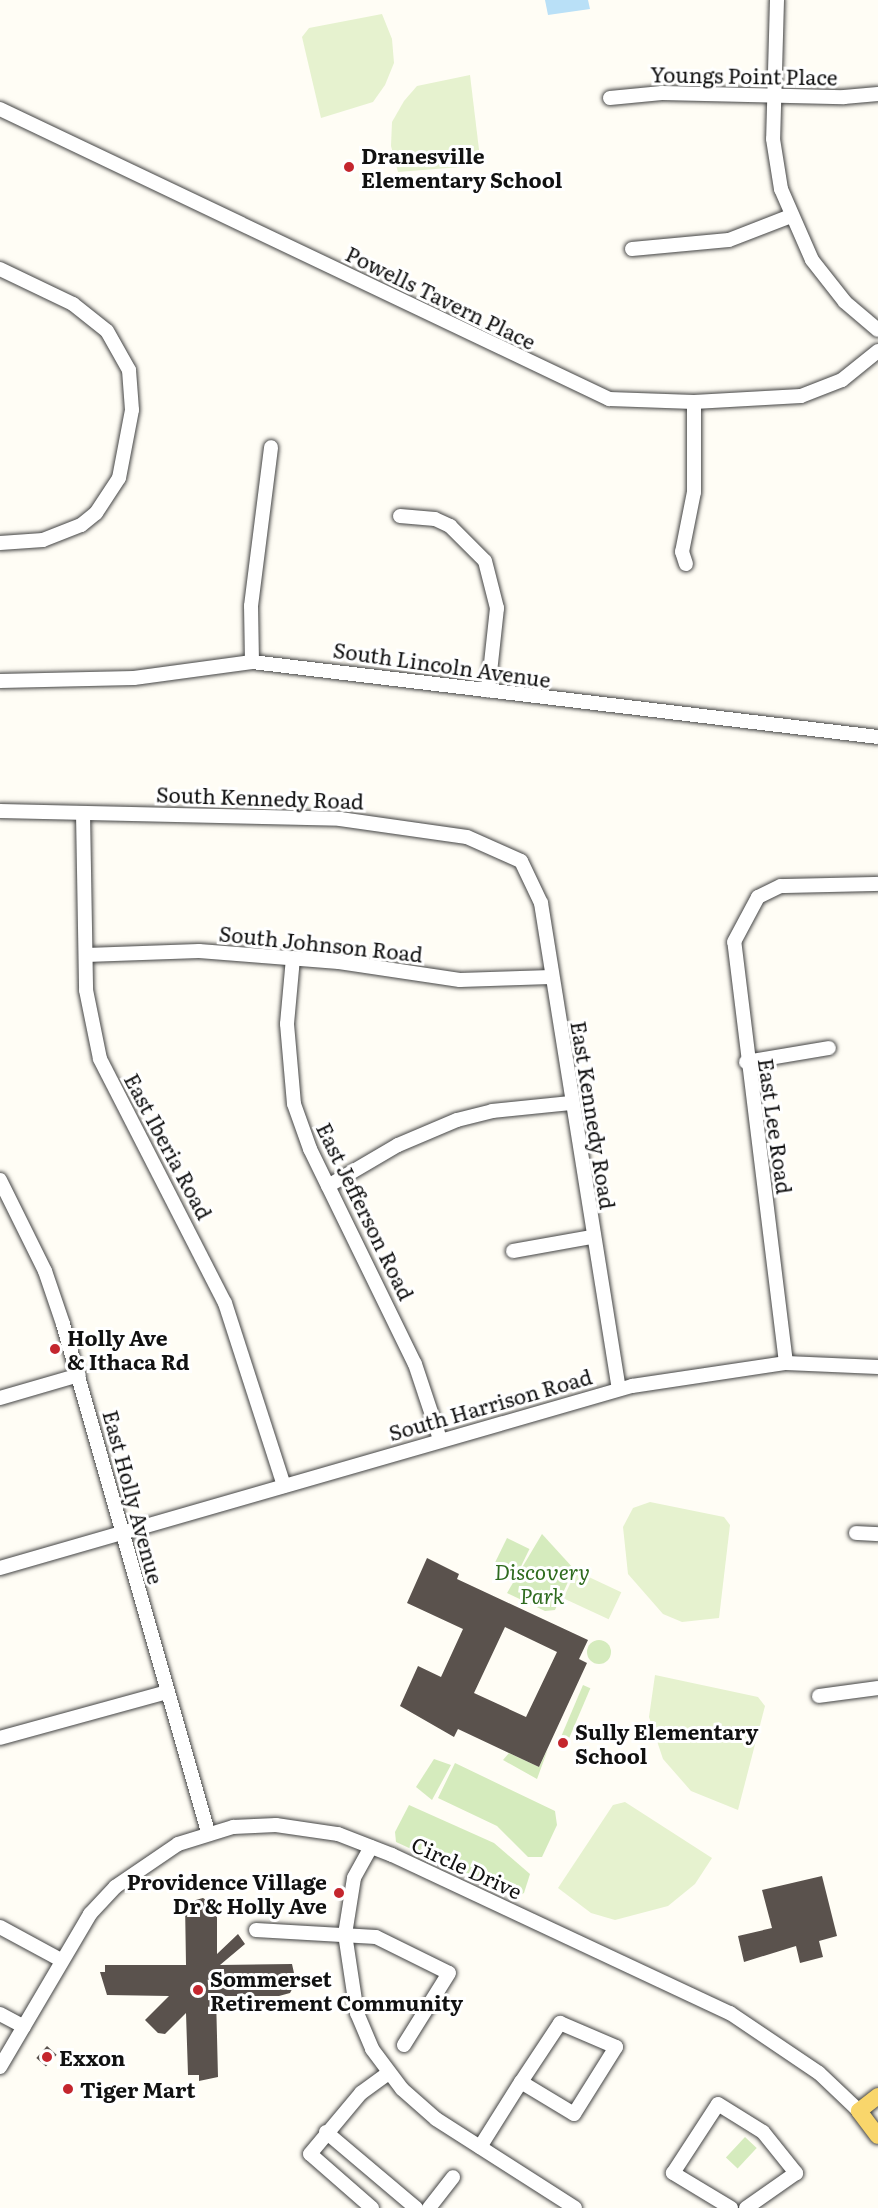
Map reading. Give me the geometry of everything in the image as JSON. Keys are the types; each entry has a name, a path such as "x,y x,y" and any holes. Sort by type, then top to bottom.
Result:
{"main road":[{"path":"878,2096 859,2111 878,2136"}],"street":[{"path":"777,0 774,97 776,165 791,216 828,282 878,330"},
{"name":"Youngs Point Place","path":"610,98 662,93 774,97 878,94"},
{"name":"Powells Tavern Place","path":"0,109 593,394 626,402 694,402 801,396 842,380 878,351"},
{"path":"632,249 729,240 791,216"},
{"path":"0,543 43,540 81,525 96,513 120,478 132,410 129,370 107,331 73,304 1,273"},
{"path":"686,564 682,544 694,492 694,402"},
{"path":"252,662 251,606 270,447"},
{"path":"400,516 450,526 485,561 497,608 488,691"},
{"name":"South Lincoln Avenue","path":"0,681 134,678 252,662 878,736"},
{"name":"South Kennedy Road","path":"0,812 340,819 467,837 512,856"},
{"name":"East Iberia Road","path":"83,813 86,990 100,1059 225,1303 284,1486"},
{"name":"East Kennedy Road","path":"512,856 532,878 541,903 591,1237 619,1389"},
{"name":"East Lee Road","path":"786,1363 733,951 740,926 756,900 781,886 878,884"},
{"name":"South Johnson Road","path":"86,955 199,951 293,958 460,980 551,977"},
{"name":"East Jefferson Road","path":"293,958 287,1024 294,1104 328,1186 415,1364 440,1439"},
{"path":"746,1062 830,1048"},
{"path":"328,1186 398,1145 457,1120 492,1111 571,1103"},
{"name":"East Holly Avenue","path":"0,1180 45,1271 79,1375 121,1533 208,1832"},
{"path":"513,1251 591,1237"},
{"name":"South Harrison Road","path":"0,1568 619,1389 786,1363 878,1367"},
{"path":"0,1398 79,1375"},
{"path":"856,1533 878,1534"},
{"path":"819,1696 878,1688"},
{"path":"0,1738 167,1692"},
{"name":"Circle Drive","path":"61,1960 90,1914 130,1873 168,1849 208,1832 257,1825 297,1826 371,1847 730,2013 786,2047 859,2111"},
{"path":"371,1847 354,1878 345,1934 357,2013 389,2073 430,2114 575,2208"},
{"path":"0,1927 61,1960 0,2067"},
{"path":"256,1930 376,1936 449,1973 404,2045"},
{"path":"0,2014 24,2027"},
{"path":"480,2147 521,2082 560,2023 616,2047 574,2114 521,2082"},
{"path":"372,2208 310,2154 326,2132 361,2093 389,2073"},
{"path":"731,2208 673,2173 718,2104 763,2132 796,2173 746,2208"},
{"path":"326,2132 416,2208"},
{"path":"429,2208 453,2177"}],"green space":[{"path":"382,14 392,39 394,63 385,85 373,102 321,118 302,37 309,28"},
{"path":"470,75 480,158 473,166 398,172 391,146 392,122 404,101 417,86"},
{"path":"650,1502 724,1517 730,1525 719,1618 682,1622 663,1614 628,1574 623,1527 633,1508"},
{"name":"Discovery Park","path":"542,1534 574,1569 555,1610 545,1611 507,1593"},
{"path":"507,1538 529,1549 516,1576 494,1565"},
{"path":"576,1571 621,1592 609,1619 563,1598"},
{"path":"599,1640 604,1641 610,1647 610,1657 604,1663 599,1664 594,1663 588,1657 587,1652 588,1647 594,1641"},
{"path":"655,1675 758,1697 765,1706 738,1810 691,1791 663,1759 649,1717"},
{"path":"583,1685 590,1688 564,1750 557,1747"},
{"path":"548,1749 537,1779 503,1760 509,1753 539,1767"},
{"path":"434,1759 451,1765 432,1800 416,1787"},
{"path":"455,1763 555,1811 557,1825 542,1857 528,1857 497,1826 438,1798"},
{"path":"625,1802 712,1858 695,1884 668,1906 615,1920 591,1913 558,1888 613,1805"},
{"path":"409,1805 494,1843 530,1874 524,1893 516,1897 396,1842 395,1832"},
{"path":"745,2137 757,2148 738,2168 726,2157"}],"water":[{"path":"545,0 588,0 590,9 548,15"}],"building":[{"name":"Sully Elementary School","path":"427,1558 459,1574 457,1579 588,1640 579,1659 587,1663 539,1767 458,1729 454,1737 400,1706 418,1666 441,1677 463,1629 407,1603","holes":["505,1627 557,1652 526,1717 474,1693"]},
{"path":"822,1876 837,1936 819,1941 823,1957 800,1963 796,1946 744,1962 738,1936 772,1928 762,1890"},
{"name":"Sommerset Retirement Community","path":"203,1898 214,1905 217,1915 217,1954 238,1934 245,1944 220,1965 292,1964 296,1982 290,1993 279,1996 216,1996 218,2077 199,2081 199,2075 188,2075 186,2013 165,2034 158,2033 145,2020 169,1996 107,1995 100,1972 105,1972 105,1965 186,1965 185,1903"},
{"name":"Exxon","path":"47,2046 57,2055 46,2067 36,2058"}],"place":[{"name":"Dranesville Elementary School","path":"349,167"},
{"name":"Holly Ave & Ithaca Rd","path":"55,1349"},
{"name":"Sully Elementary School","path":"563,1743"},
{"name":"Providence Village Dr & Holly Ave","path":"339,1893"},
{"name":"Sommerset Retirement Community","path":"198,1990"},
{"name":"Exxon","path":"47,2057"},
{"name":"Tiger Mart","path":"68,2089"}]}
